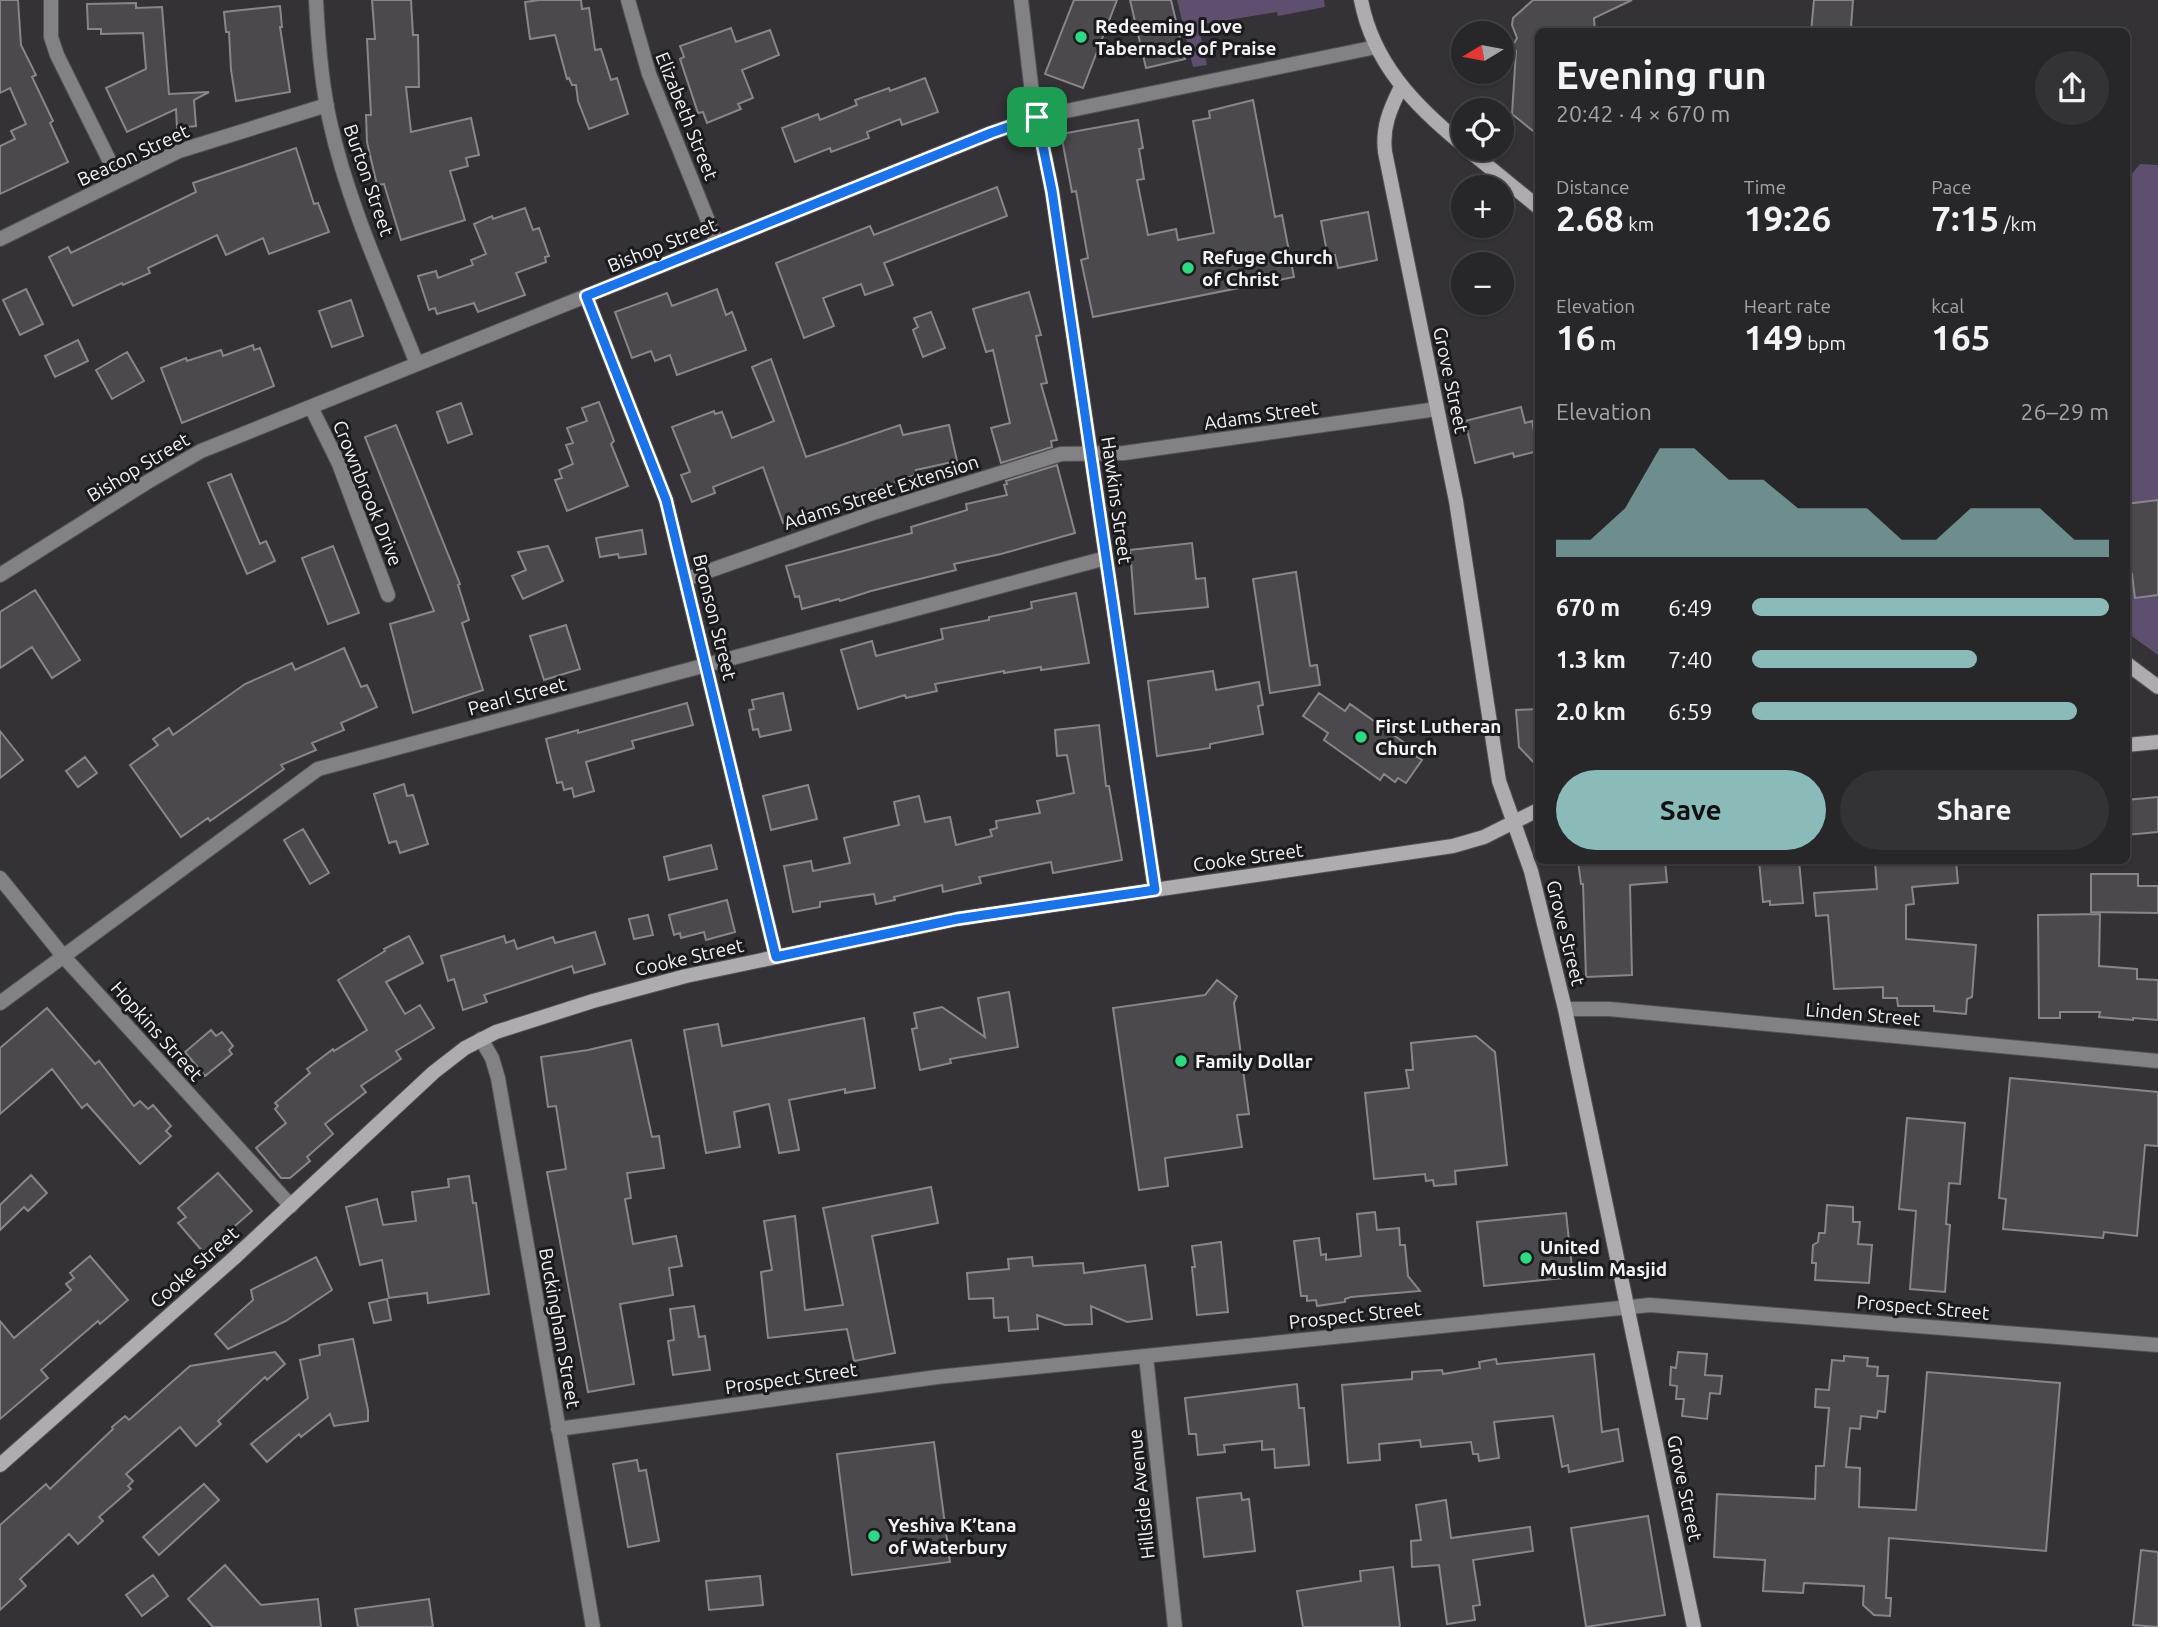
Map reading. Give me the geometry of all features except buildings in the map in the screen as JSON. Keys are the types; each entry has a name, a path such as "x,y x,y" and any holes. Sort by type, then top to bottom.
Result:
{"main road":[{"path":"1361,0 1365,21 1376,47 1401,87 1424,112 1451,135"},
{"name":"Grove Street","path":"1401,87 1386,120 1384,142 1458,514 1494,754 1502,791 1531,871 1565,1009 1694,1627"},
{"path":"1482,161 1535,205"},
{"path":"2130,666 2158,687"},
{"path":"2130,745 2158,742"},
{"name":"Cooke Street","path":"0,1465 291,1206 434,1072 465,1048 511,1026 640,987 957,919 1454,846 1484,837 1535,812"}],"street":[{"path":"51,0 51,37 57,55 119,180"},
{"name":"Burton Street","path":"316,0 321,69 343,170 416,364"},
{"name":"Elizabeth Street","path":"628,0 649,74 717,243"},
{"name":"Hawkins Street","path":"1021,0 1032,93 1052,191 1155,890"},
{"name":"Bishop Street","path":"0,575 187,458 991,133 1037,117 1376,47"},
{"name":"Beacon Street","path":"0,239 179,151 327,105"},
{"name":"Bronson Street","path":"586,296 661,485 776,957"},
{"name":"Crownbrook Drive","path":"310,407 339,464 388,595"},
{"name":"Adams Street","path":"1091,453 1124,453 1437,410"},
{"name":"Adams Street Extension","path":"686,579 876,513 1053,456 1091,453"},
{"name":"Pearl Street","path":"0,1003 318,769 1106,558"},
{"name":"Hopkins Street","path":"0,878 64,957 291,1206"},
{"name":"Linden Street","path":"1565,1009 1609,1009 2158,1061"},
{"name":"Buckingham Street","path":"481,1039 492,1058 498,1078 593,1627"},
{"name":"Prospect Street","path":"558,1429 937,1377 1627,1307 1675,1306 2158,1345"},
{"name":"Hillside Avenue","path":"1146,1356 1175,1627"}],"shaded area":[{"path":"1177,0 1324,0 1325,7 1278,16 1277,12 1198,25 1207,65 1193,67"},
{"path":"2140,164 2158,165 2158,655 2130,635 2130,176"}],"place":[{"name":"Redeeming Love Tabernacle of Praise","path":"1081,37"},
{"name":"Refuge Church of Christ","path":"1188,268"},
{"name":"First Lutheran Church","path":"1361,737"},
{"name":"Family Dollar","path":"1181,1061"},
{"name":"United Muslim Masjid","path":"1526,1258"},
{"name":"Yeshiva K’tana of Waterbury","path":"874,1536"}],"route":[{"path":"1037,117 1052,191 1155,890 957,919 776,957 666,500 586,296 1037,117"}]}
